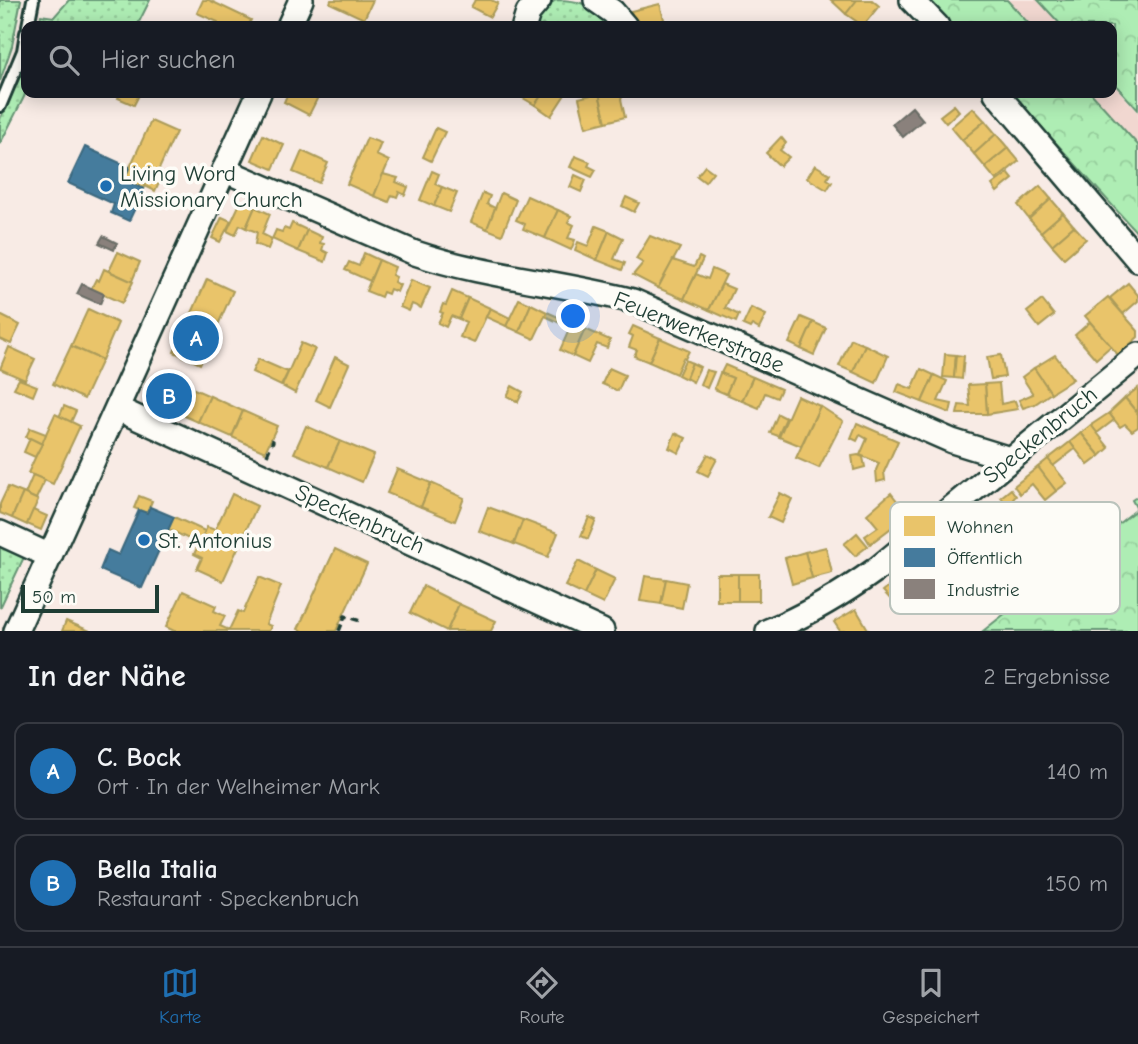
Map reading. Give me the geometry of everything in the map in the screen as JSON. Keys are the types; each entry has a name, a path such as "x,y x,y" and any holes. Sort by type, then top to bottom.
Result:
{"street":[{"path":"291,21 301,0"},
{"path":"526,21 538,0"},
{"path":"912,0 932,21"},
{"path":"598,1 621,21"},
{"path":"16,631 257,98"},
{"path":"1000,98 1138,260"},
{"name":"Feuerwerkerstraße","path":"224,170 439,261 633,301 952,441 1010,459"},
{"name":"Speckenbruch","path":"958,502 1138,355"},
{"name":"Speckenbruch","path":"118,409 602,631"},
{"path":"0,533 50,556"},
{"name":"Speckenbruch","path":"768,631 801,618 839,596 890,558"}],"lane":[{"path":"29,21 33,0"},
{"path":"0,106 21,56"}],"path":[{"path":"267,455 273,441 271,440"},
{"path":"339,631 345,616 363,622"}],"shaded area":[{"path":"1007,0 1037,0 1056,21 1026,21"},
{"path":"1117,89 1138,112 1138,145 1096,98 1117,98"}],"green space":[{"path":"0,0 21,0 12,46 0,81"},
{"path":"69,0 150,0 140,21 39,21 41,15 54,17"},
{"path":"556,0 582,3 609,21 536,21 544,8"},
{"path":"929,0 1007,0 1026,21 948,21"},
{"path":"1038,0 1138,0 1138,110 1117,87 1117,21 1057,21"},
{"path":"21,71 21,98 23,98 0,144 0,119"},
{"path":"1016,98 1096,98 1138,145 1138,234"},
{"path":"1138,496 1138,631 983,631 1004,614 1120,614 1120,522 1137,509 1132,500"},
{"path":"0,544 25,555 0,608"}],"building: Wohnen":[{"path":"203,0 209,0 251,20 216,21 197,13"},
{"path":"331,0 373,0 364,19 330,3"},
{"path":"475,0 498,3 490,17 471,7"},
{"path":"831,0 857,0 846,14"},
{"path":"857,0 872,0 879,6 867,21 856,21 846,14"},
{"path":"660,4 664,21 634,21 631,11"},
{"path":"118,98 138,98 134,105"},
{"path":"286,98 318,98 309,115 284,102"},
{"path":"523,98 540,98 535,105"},
{"path":"540,98 563,98 551,116 535,105"},
{"path":"579,98 600,98 606,122 586,127"},
{"path":"600,98 622,98 625,117 606,122"},
{"path":"954,105 959,111 946,123 940,116"},
{"path":"973,108 985,121 962,140 951,127"},
{"path":"151,121 176,132 155,178 150,176 144,189 124,180"},
{"path":"985,121 996,134 974,154 962,140"},
{"path":"436,128 445,132 431,161 423,157"},
{"path":"996,134 1008,148 985,167 974,154"},
{"path":"263,135 284,145 273,169 252,160"},
{"path":"781,137 786,143 780,150 789,157 780,166 766,153"},
{"path":"367,138 381,143 376,155 389,161 374,196 347,184"},
{"path":"1008,148 1019,161 996,180 985,167"},
{"path":"302,151 328,163 319,183 293,172"},
{"path":"575,156 590,162 588,166 596,170 592,177 570,167"},
{"path":"815,165 830,174 827,179 832,182 827,190 807,178"},
{"path":"705,166 713,172 705,182 697,176"},
{"path":"432,171 439,174 435,184 442,187 434,206 420,200"},
{"path":"1008,173 1013,179 997,192 992,185"},
{"path":"383,174 398,178 396,182 408,187 405,195 399,192 397,197 392,195 389,202 374,196"},
{"path":"575,175 586,180 581,192 570,187"},
{"path":"150,176 160,180 155,191 145,186"},
{"path":"1040,186 1051,199 1029,219 1018,205"},
{"path":"442,187 457,193 449,212 434,206"},
{"path":"483,193 490,196 487,204 495,208 487,229 471,222"},
{"path":"501,193 516,200 502,235 487,229"},
{"path":"527,196 558,210 545,238 523,229 525,224 516,220"},
{"path":"626,197 639,203 634,212 622,206"},
{"path":"1051,199 1063,213 1041,232 1029,219"},
{"path":"241,201 255,207 246,228 240,225 235,235 227,231"},
{"path":"255,207 270,214 262,234 272,239 268,249 255,244 257,232 246,228"},
{"path":"558,210 571,216 568,222 574,225 568,238 575,240 571,250 545,238"},
{"path":"1063,213 1074,226 1052,245 1041,232"},
{"path":"222,217 231,221 220,242 212,238"},
{"path":"292,223 307,230 298,251 272,239 276,230 289,230"},
{"path":"596,226 609,231 597,260 575,250 578,242 588,246"},
{"path":"1074,226 1086,239 1064,258 1052,245"},
{"path":"307,230 322,237 322,250 328,253 325,262 298,251"},
{"path":"609,231 623,238 614,259 625,263 622,270 597,260"},
{"path":"650,236 680,248 658,288 633,275 643,263 636,259"},
{"path":"118,252 140,262 133,282 109,271"},
{"path":"364,253 379,260 370,281 345,270 349,262 359,266"},
{"path":"699,257 703,259 684,299 658,288 673,260 694,267"},
{"path":"379,260 395,267 392,275 396,277 394,282 400,285 397,292 390,289 388,294 383,292 381,297 366,291"},
{"path":"104,269 133,282 122,303 91,289 96,279 99,281"},
{"path":"712,269 726,275 709,310 684,299 696,274 708,279"},
{"path":"207,279 233,291 218,325 192,313"},
{"path":"411,280 430,288 421,308 412,304 409,311 400,307"},
{"path":"1128,283 1138,295 1138,301 1123,314 1110,298"},
{"path":"722,284 734,289 725,308 739,315 736,322 709,310"},
{"path":"452,291 468,298 459,319 451,316 446,327 438,323 443,313 440,312 443,304 446,305"},
{"path":"1108,297 1138,331 1138,337 1118,355 1085,316"},
{"path":"468,298 490,308 474,343 460,337 466,322 459,319"},
{"path":"519,299 531,304 519,332 506,326"},
{"path":"1042,300 1054,315 1039,327 1027,312"},
{"path":"531,304 547,312 534,339 519,332"},
{"path":"490,308 510,318 506,326 486,317"},
{"path":"751,308 766,315 759,329 752,325 750,328 743,325"},
{"path":"88,309 118,323 102,360 71,346"},
{"path":"547,312 572,323 570,328 545,316"},
{"path":"192,313 218,325 200,364 174,352"},
{"path":"0,315 20,325 11,344 0,339"},
{"path":"801,317 813,322 801,349 789,343"},
{"path":"813,322 826,328 814,355 801,349"},
{"path":"1090,322 1111,346 1096,359 1075,335"},
{"path":"572,323 585,329 573,356 560,350"},
{"path":"633,326 660,338 649,362 634,356 637,350 629,347 633,336 629,334"},
{"path":"585,329 610,340 607,348 597,344 588,363 573,356"},
{"path":"660,338 689,351 676,374 649,362"},
{"path":"851,339 865,345 853,372 839,366"},
{"path":"301,343 315,349 295,393 282,386"},
{"path":"865,345 888,356 876,383 853,372"},
{"path":"71,346 102,360 84,399 53,384"},
{"path":"9,347 35,359 25,380 0,369"},
{"path":"945,354 956,355 954,378 943,377"},
{"path":"956,355 964,356 962,379 954,378"},
{"path":"1001,355 1005,377 991,379 987,357"},
{"path":"1055,355 1073,379 1051,393 1034,368"},
{"path":"335,357 349,364 330,407 316,400"},
{"path":"258,359 288,372 281,386 252,372"},
{"path":"685,360 692,363 686,379 678,375"},
{"path":"692,363 700,367 693,382 686,378"},
{"path":"725,365 753,377 742,401 726,394 733,378 721,373"},
{"path":"609,368 625,375 618,391 602,384"},
{"path":"1034,368 1051,393 1035,404 1023,408 1019,400 1033,394 1022,377"},
{"path":"921,369 934,375 922,402 896,392 899,384 912,389"},
{"path":"706,370 714,372 707,388 700,384"},
{"path":"720,373 733,378 726,394 714,389"},
{"path":"934,375 947,381 938,401 952,404 950,413 922,402"},
{"path":"753,377 781,389 777,398 765,393 759,408 742,401"},
{"path":"19,379 37,386 33,396 14,388"},
{"path":"176,381 210,396 198,422 164,407"},
{"path":"999,383 1001,404 1015,401 1018,409 987,414 985,384"},
{"path":"985,384 987,414 957,414 959,405 970,406 968,385"},
{"path":"512,386 523,392 518,402 507,396"},
{"path":"1138,388 1138,414 1125,398"},
{"path":"210,396 243,411 232,437 198,422"},
{"path":"797,396 820,406 801,446 779,437"},
{"path":"1125,398 1138,414 1138,427 1132,431 1125,424 1120,427 1109,413"},
{"path":"64,406 76,411 71,422 59,417"},
{"path":"820,406 843,421 819,468 796,458"},
{"path":"243,411 277,426 265,452 232,437"},
{"path":"1109,413 1114,420 1097,433 1091,425"},
{"path":"55,414 80,426 53,484 28,473"},
{"path":"778,414 786,418 778,436 770,433"},
{"path":"857,423 898,441 884,472 885,480 877,482 876,470 879,463 860,455 867,439 860,435 857,441 851,438"},
{"path":"1091,425 1109,448 1100,456 1081,433"},
{"path":"306,426 340,441 328,467 294,453"},
{"path":"30,428 46,434 42,444 26,437"},
{"path":"675,433 686,438 679,453 669,448"},
{"path":"1081,433 1100,456 1088,465 1070,442"},
{"path":"30,438 42,444 35,457 24,452"},
{"path":"340,441 374,455 362,482 328,467"},
{"path":"1070,442 1075,449 1053,466 1048,459"},
{"path":"708,454 717,459 708,476 698,471"},
{"path":"852,456 863,457 865,467 854,470"},
{"path":"1048,459 1067,483 1056,491 1038,467"},
{"path":"1038,467 1056,491 1045,500 1032,484 1020,494 1014,486"},
{"path":"397,469 431,483 421,507 387,493"},
{"path":"33,475 45,480 36,499 25,494"},
{"path":"431,483 464,498 455,521 421,507"},
{"path":"8,487 23,493 12,518 0,513 0,504"},
{"path":"1011,489 1016,496 1013,499 1015,502 1005,502 1001,497"},
{"path":"23,493 38,500 27,525 12,518"},
{"path":"780,493 792,499 781,523 768,517"},
{"path":"891,493 898,502 890,502 890,529 870,544 865,536 878,527 867,514"},
{"path":"232,494 257,506 223,581 197,569 202,558 194,554 207,527 215,530"},
{"path":"139,496 152,501 147,513 134,508"},
{"path":"488,507 523,520 514,544 479,531"},
{"path":"33,510 47,516 41,530 27,524"},
{"path":"174,517 205,531 199,544 168,529"},
{"path":"589,517 596,520 588,539 581,536"},
{"path":"523,520 558,533 548,557 514,544"},
{"path":"857,533 868,546 855,556 844,544"},
{"path":"826,547 832,573 812,578 805,552"},
{"path":"335,549 367,564 336,631 298,629"},
{"path":"805,552 812,578 792,584 785,558"},
{"path":"578,561 596,570 584,595 565,586"},
{"path":"596,570 615,579 603,604 584,595"},
{"path":"717,574 738,574 738,601 717,601"},
{"path":"738,574 759,574 759,601 738,601"},
{"path":"645,576 666,579 661,604 640,601"},
{"path":"259,577 281,586 266,624 271,626 269,631 174,631 166,627 183,591 216,606 214,611 225,616 220,626 229,630 238,611 243,613"},
{"path":"666,579 687,583 682,608 661,604"},
{"path":"890,585 890,599 883,591"},
{"path":"423,586 459,604 447,631 410,613"},
{"path":"459,604 496,621 491,631 447,631"},
{"path":"856,609 869,631 840,631 834,622"},
{"path":"66,621 90,631 62,631"}],"building: Öffentlich":[{"name":"Living Word Missionary Church","path":"85,147 129,167 124,180 144,189 129,221 111,213 114,204 68,183"},
{"name":"St. Antonius","path":"150,507 174,517 142,588 100,570 108,550 119,555 139,510 147,513"}],"building: Industrie":[{"path":"912,107 923,120 903,137 892,124"},
{"path":"103,236 117,243 114,250 99,243"},
{"path":"82,284 104,294 100,304 77,294"}],"place":[{"name":"Living Word Missionary Church","path":"106,186"},
{"name":"C. Bock","path":"196,338"},
{"name":"Bella Italia","path":"169,396"},
{"name":"St. Antonius","path":"144,540"}]}
